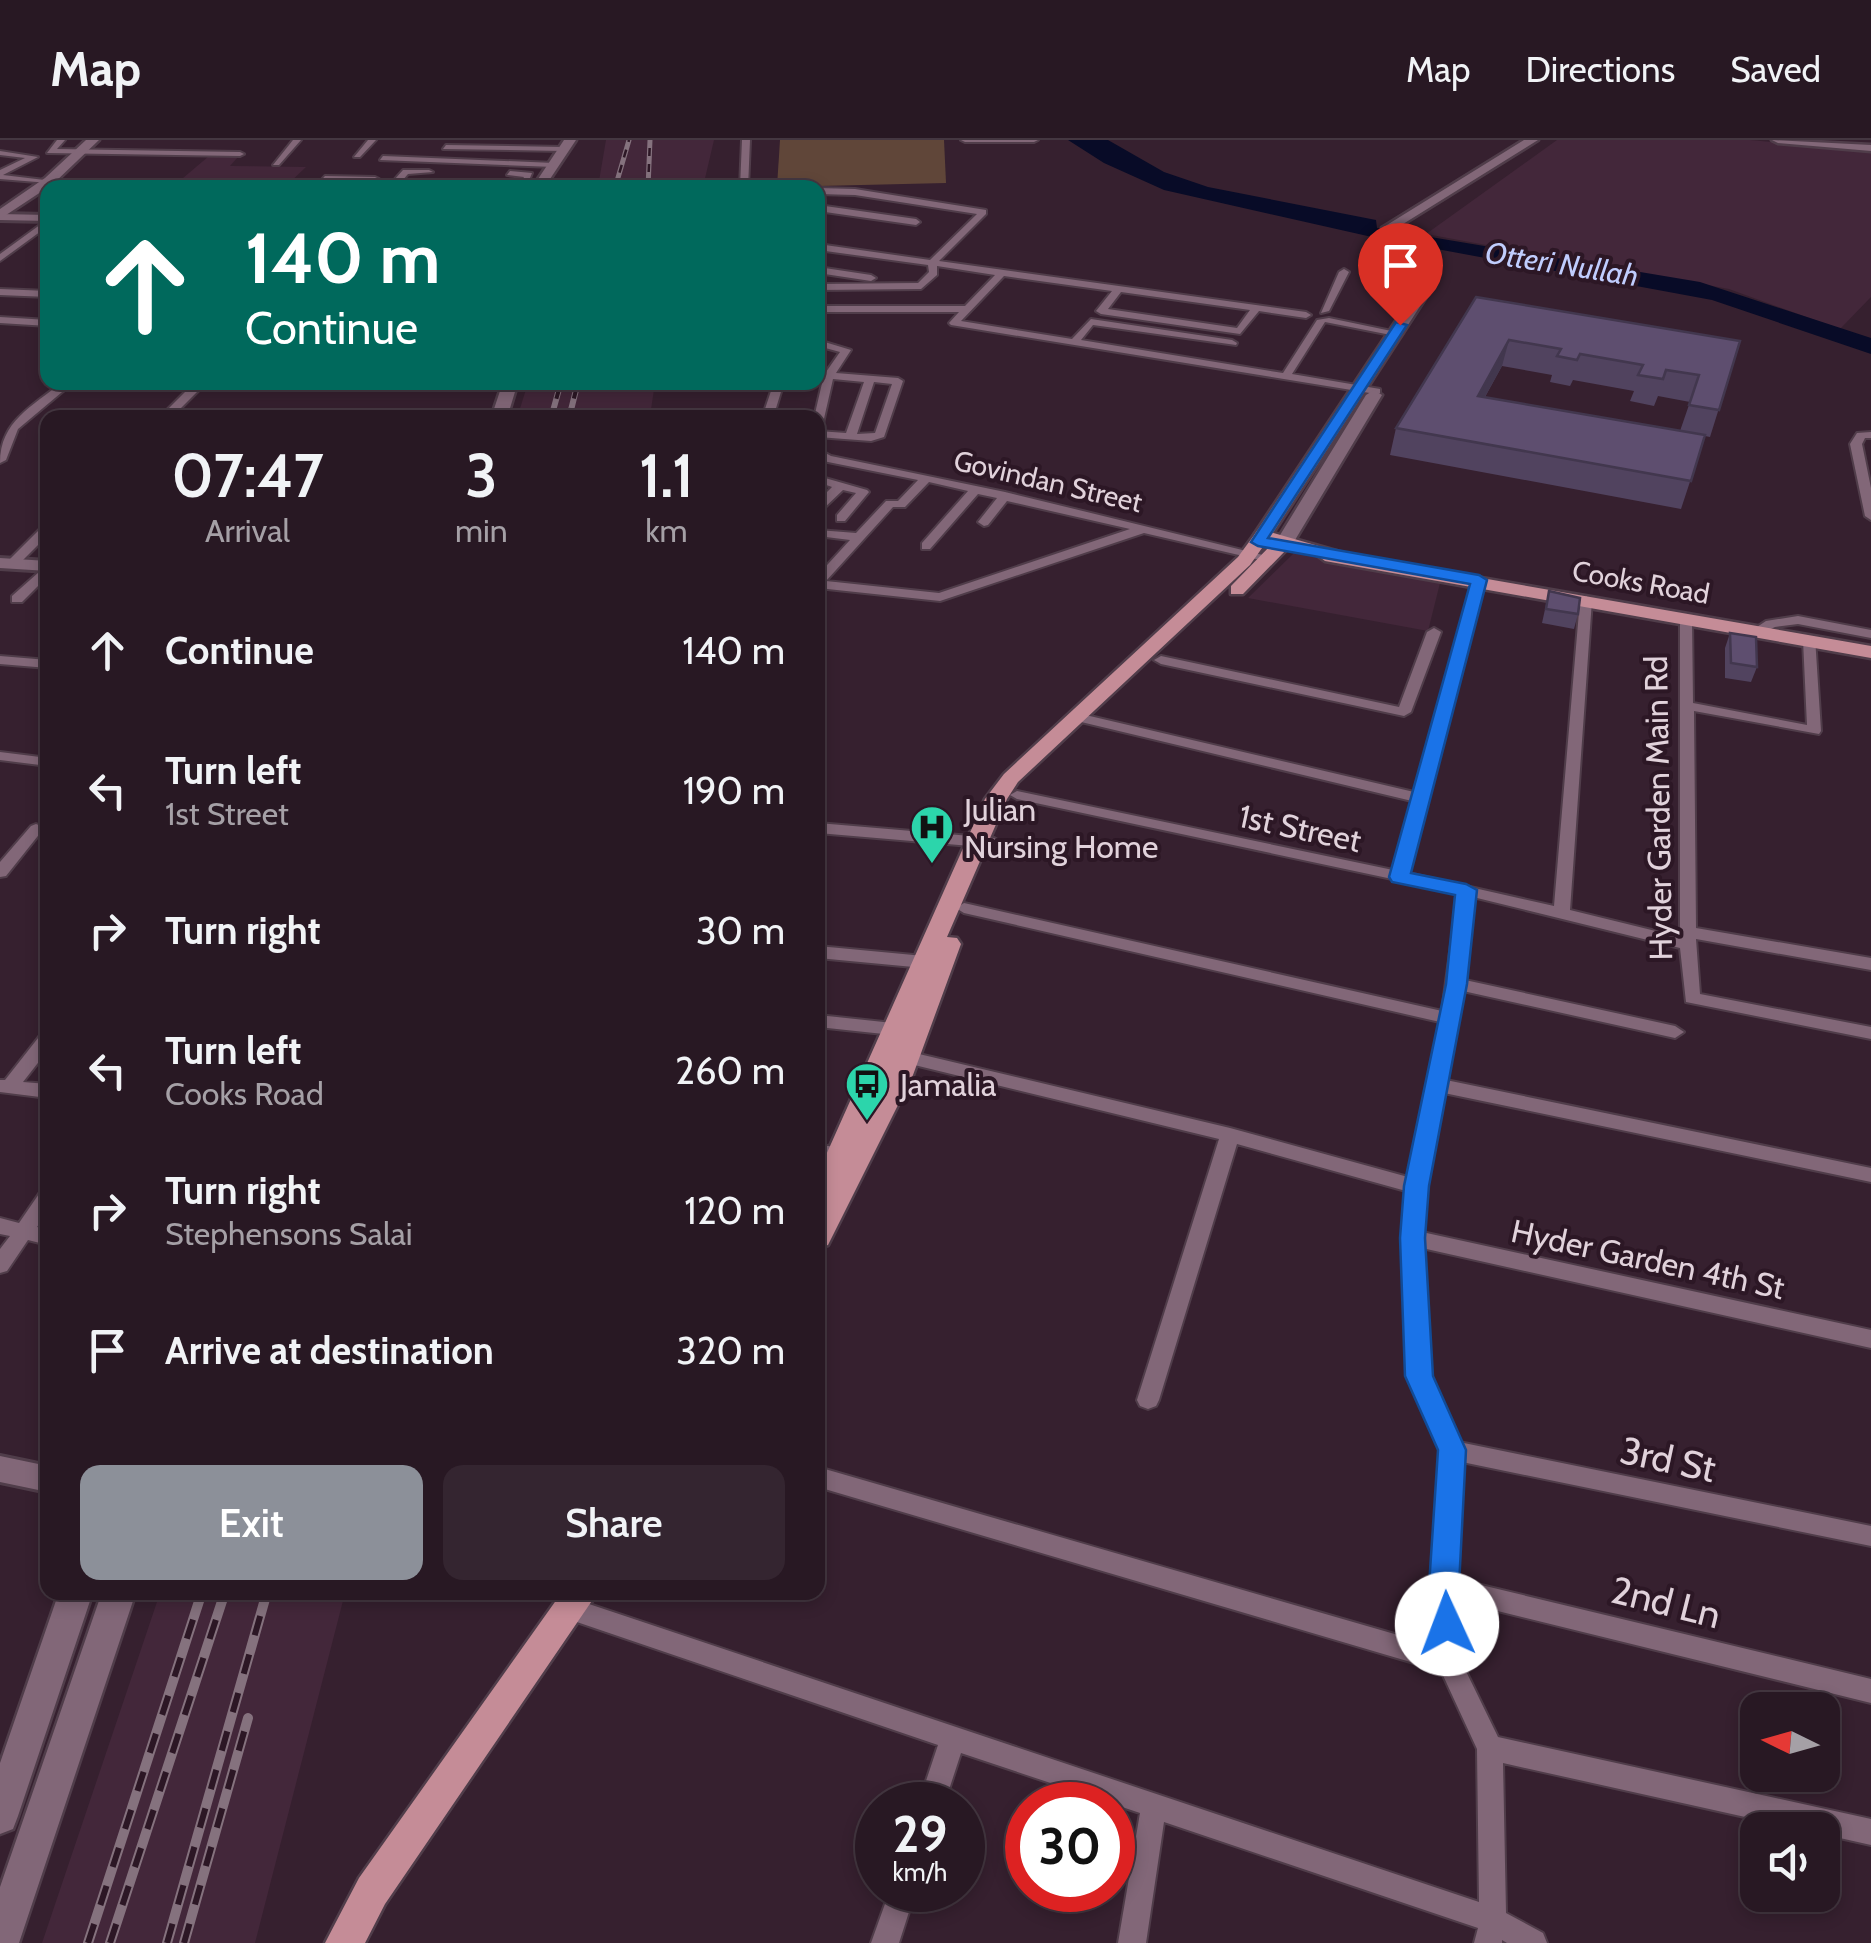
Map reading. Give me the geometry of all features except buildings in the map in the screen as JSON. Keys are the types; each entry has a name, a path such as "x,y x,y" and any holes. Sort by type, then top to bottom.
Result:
{"main road":[{"path":"50,180 93,140"},
{"path":"1268,546 1367,390 1398,329 1423,291 1423,281 1388,228 1532,140"},
{"path":"1410,230 1549,140"},
{"path":"1778,140 1871,146"},
{"path":"1815,140 1871,146"},
{"path":"544,180 567,144"},
{"path":"0,216 40,187"},
{"path":"825,1199 964,908 996,799 1011,778 1147,665 1268,546 1367,390 1440,286 1401,249"},
{"name":"Cooks Road","path":"1268,546 1479,580 1871,652"},
{"path":"825,1191 829,1152 896,1054 893,1029 986,842 1017,795 1085,719"},
{"path":"0,1816 73,1600"},
{"path":"0,1943 116,1600"},
{"path":"344,1943 372,1892 576,1600"}],"street":[{"path":"0,144 51,148 60,140"},
{"path":"276,163 298,140"},
{"path":"356,155 372,140"},
{"path":"744,180 746,140"},
{"path":"965,140 1034,140"},
{"path":"466,162 483,144"},
{"path":"446,146 567,144"},
{"path":"51,148 50,151 240,154"},
{"path":"0,156 34,156 0,174"},
{"path":"383,158 554,165"},
{"path":"398,180 406,172 528,174 525,180"},
{"path":"436,180 442,172"},
{"path":"486,180 492,173"},
{"path":"0,174 42,180"},
{"path":"326,180 330,176 375,179"},
{"path":"825,193 983,212 932,264"},
{"path":"907,231 934,203"},
{"path":"825,209 916,222"},
{"path":"0,216 40,219"},
{"path":"0,258 40,226"},
{"path":"825,248 1398,329"},
{"path":"904,308 934,273 932,264"},
{"path":"825,271 922,286"},
{"path":"1002,272 954,324 1367,390"},
{"path":"1286,376 1327,317 1344,272"},
{"path":"825,287 922,286"},
{"path":"32,294 40,287"},
{"path":"1119,289 1102,311 1240,331"},
{"path":"0,292 40,294"},
{"path":"1217,365 1256,308"},
{"path":"825,309 965,309"},
{"path":"1135,328 1144,318"},
{"path":"0,320 40,322"},
{"path":"1073,344 1091,322 1232,343"},
{"path":"1182,335 1189,324"},
{"path":"825,345 846,350 825,373"},
{"path":"825,375 898,381 880,435 825,435"},
{"path":"850,437 870,378"},
{"path":"0,460 14,428 24,416 58,390"},
{"path":"172,410 194,390"},
{"path":"1871,435 1861,435 1856,444 1871,516"},
{"name":"Govindan Street","path":"825,457 1142,530 1268,546"},
{"path":"825,575 890,503 902,505 926,478"},
{"path":"825,481 863,492 841,518"},
{"path":"825,500 840,486"},
{"path":"926,546 975,490"},
{"path":"984,522 1005,496"},
{"path":"825,584 940,597 1142,530"},
{"path":"6,564 40,535"},
{"path":"825,535 858,537"},
{"path":"6,564 40,566"},
{"path":"17,599 40,575"},
{"path":"1399,877 1479,580"},
{"path":"1562,913 1586,600"},
{"name":"Hyder Garden Main Rd","path":"1686,618 1688,938 1692,998 1871,1033"},
{"path":"1758,631 1780,619 1871,630"},
{"path":"1147,665 1404,712 1434,632"},
{"path":"1687,706 1814,731 1810,640"},
{"path":"0,678 8,661 40,663"},
{"path":"1085,719 1420,798"},
{"path":"0,756 40,761"},
{"name":"1st Street","path":"1017,795 1688,938 1871,964"},
{"path":"825,829 986,842"},
{"path":"0,872 36,830"},
{"path":"1466,890 1456,984 1416,1186 1412,1238 1419,1376 1452,1450 1444,1586 1449,1662 1490,1748 1490,1931"},
{"path":"964,908 1448,1018"},
{"path":"825,953 924,962"},
{"path":"1456,984 1675,1032"},
{"path":"825,1022 893,1029"},
{"path":"4,1086 40,1046"},
{"path":"896,1054 1230,1134 1416,1186"},
{"path":"1434,1084 1871,1175"},
{"path":"4,1086 40,1090"},
{"path":"1148,1400 1230,1134"},
{"path":"0,1265 40,1207"},
{"path":"0,1226 40,1234"},
{"name":"Hyder Garden 4th St","path":"1412,1238 1871,1338"},
{"name":"3rd St","path":"1452,1450 1871,1536"},
{"path":"0,1469 40,1477"},
{"path":"825,1479 1449,1662"},
{"name":"2nd Ln","path":"1444,1586 1871,1691"},
{"path":"576,1600 1154,1805 1490,1931 1533,1943"},
{"path":"939,1782 954,1737"},
{"path":"1490,1748 1871,1832"},
{"path":"1132,1943 1154,1805"},
{"path":"886,1943 896,1912"}],"shaded area":[{"path":"606,140 714,140 705,180 599,180"},
{"path":"780,140 944,140 946,183 825,186 825,180 777,180"},
{"path":"1557,140 1750,140 1871,151 1871,297 1840,329 1729,289 1426,234"},
{"path":"209,156 238,157 230,166 306,167 292,180 181,180"},
{"path":"526,390 654,390 651,410 520,410"},
{"path":"1294,553 1441,579 1428,631 1248,598"},
{"path":"158,1600 343,1600 255,1943 42,1943"}],"water":[{"name":"Otteri Nullah","path":"1068,140 1108,140 1164,172 1208,187 1376,220 1377,228 1700,282 1871,338 1871,354 1712,300 1372,237 1164,190 1104,163"}],"railway":[{"path":"617,180 629,140"},
{"path":"648,180 650,140"},
{"path":"553,410 559,390"},
{"path":"571,410 576,390"},
{"path":"88,1943 199,1600"},
{"path":"110,1943 222,1600"},
{"path":"167,1943 265,1600"},
{"path":"184,1943 248,1718"}],"place":[{"name":"Julian Nursing Home","path":"932,865"},
{"name":"Jamalia","path":"867,1122"}],"route":[{"path":"1400,325 1258,542 1479,580 1399,877 1466,890 1456,984 1416,1186 1412,1238 1419,1376 1452,1450 1444,1586 1447,1624"}]}
